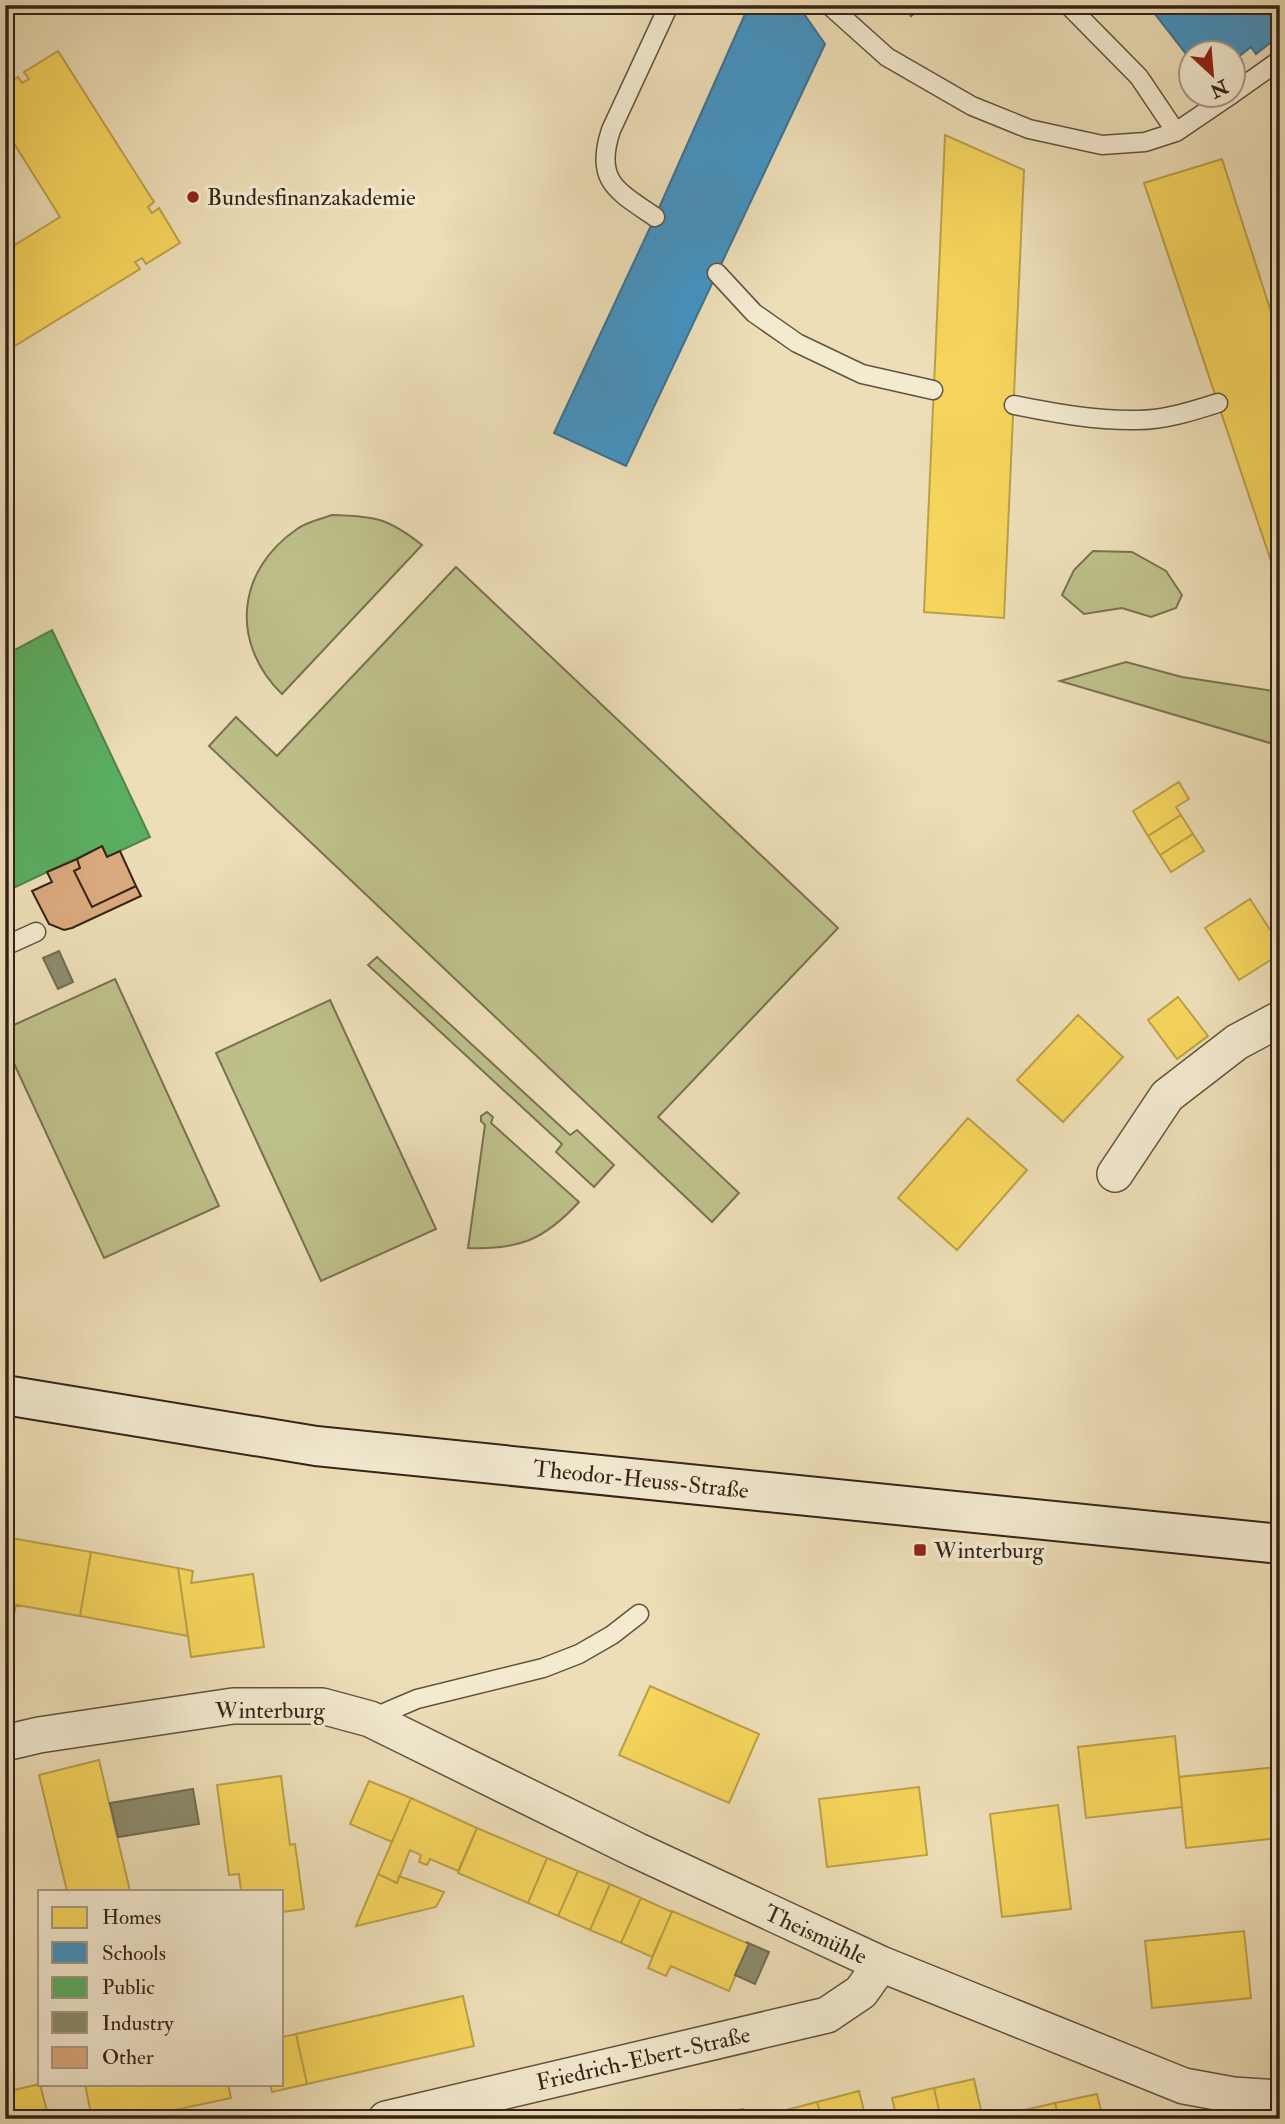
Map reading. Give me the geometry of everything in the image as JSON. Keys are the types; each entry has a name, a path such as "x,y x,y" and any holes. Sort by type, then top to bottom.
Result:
{"main road":[{"name":"Theodor-Heuss-Straße","path":"5,1395 316,1446 1280,1544"}],"street":[{"path":"1115,1174 1167,1096 1237,1042 1280,1019"},
{"name":"Winterburg","path":"5,1743 39,1735 233,1706 322,1706 370,1719"},
{"name":"Theismühle","path":"370,1719 636,1850 881,1964 1184,2086 1233,2095 1280,2098"},
{"name":"Friedrich-Ebert-Straße","path":"386,2119 827,2015 861,1992 881,1964"}],"lane":[{"path":"655,217 618,190 609,178 604,167 605,149 669,5"},
{"path":"829,5 887,57 972,106 1029,129 1102,145 1145,142 1176,132 1211,108"},
{"path":"1068,5 1139,77 1176,132"},
{"path":"1246,84 1280,60"},
{"path":"717,273 754,313 797,343 862,374 933,390"},
{"path":"1014,405 1071,416 1140,421 1218,403"},
{"path":"5,946 36,932"},
{"path":"370,1719 417,1699 543,1668 579,1654 612,1635 639,1614"}],"green space":[{"path":"332,515 380,520 400,529 422,545 282,694 265,674 254,653 248,630 247,608 252,586 262,565 277,546 301,527"},
{"path":"1093,551 1132,552 1166,571 1182,595 1176,608 1151,617 1122,608 1084,614 1062,595 1074,570"},
{"path":"456,567 838,928 658,1117 739,1193 712,1222 209,746 236,717 277,756"},
{"path":"1126,662 1182,677 1280,692 1280,746 1060,681"},
{"path":"377,957 570,1135 577,1130 614,1165 594,1187 556,1152 562,1144 368,965"},
{"path":"115,979 219,1206 104,1258 5,1044 5,1029"},
{"path":"330,1000 436,1229 321,1281 216,1053"},
{"path":"487,1112 493,1117 491,1123 579,1202 554,1226 530,1240 502,1247 468,1248 485,1125 481,1116"}],"building: Homes":[{"path":"58,51 154,202 148,207 152,213 159,208 180,243 146,264 142,258 135,262 140,269 5,352 5,251 60,217 5,129 5,85 18,77 22,83 29,79 24,72"},
{"path":"945,135 1024,170 1004,618 924,612"},
{"path":"1222,159 1280,340 1280,588 1144,183"},
{"path":"1179,782 1189,799 1176,807 1181,815 1148,836 1133,811"},
{"path":"1181,815 1193,834 1160,855 1148,836"},
{"path":"1193,834 1204,851 1171,872 1160,855"},
{"path":"1250,899 1280,945 1280,954 1239,980 1205,928"},
{"path":"1178,997 1208,1036 1177,1059 1148,1020"},
{"path":"1078,1015 1123,1057 1063,1122 1017,1080"},
{"path":"968,1118 1027,1170 957,1250 898,1198"},
{"path":"5,1537 91,1552 80,1616 5,1603"},
{"path":"91,1552 178,1568 188,1636 80,1616"},
{"path":"178,1568 193,1571 191,1583 253,1574 264,1647 191,1657"},
{"path":"5,1603 16,1605 5,1656"},
{"path":"650,1686 759,1734 729,1803 619,1755"},
{"path":"1175,1736 1182,1807 1086,1818 1078,1747"},
{"path":"99,1760 130,1890 67,1890 39,1775"},
{"path":"1278,1767 1280,1838 1186,1848 1179,1777"},
{"path":"281,1776 290,1845 295,1844 304,1909 284,1912 284,1890 241,1890 239,1874 229,1875 217,1785"},
{"path":"369,1781 411,1798 392,1842 350,1824"},
{"path":"919,1787 927,1855 827,1867 819,1799"},
{"path":"411,1798 477,1828 458,1871 430,1859 427,1865 419,1862 421,1855 410,1850 397,1883 378,1874"},
{"path":"1058,1805 1071,1909 1002,1917 990,1814"},
{"path":"477,1828 547,1858 528,1903 458,1873"},
{"path":"547,1858 578,1871 558,1916 528,1903"},
{"path":"578,1871 610,1884 590,1930 558,1916"},
{"path":"378,1874 397,1883 399,1876 444,1892 436,1907 356,1926"},
{"path":"610,1884 641,1898 621,1943 590,1930"},
{"path":"641,1898 672,1912 652,1957 621,1943"},
{"path":"672,1911 749,1944 729,1991 671,1966 666,1976 648,1968"},
{"path":"1244,1931 1251,1998 1152,2008 1145,1941"},
{"path":"463,1996 474,2046 307,2084 296,2034"},
{"path":"296,2034 307,2084 272,2092 270,2086 284,2086 284,2037"},
{"path":"974,2079 983,2119 941,2119 934,2088"},
{"path":"41,2086 49,2119 5,2119 5,2092"},
{"path":"85,2086 228,2086 231,2098 133,2119 92,2119"},
{"path":"934,2088 941,2119 897,2119 892,2098"},
{"path":"859,2091 866,2119 822,2119 817,2102"},
{"path":"1097,2094 1103,2119 1059,2119 1055,2103"},
{"path":"817,2102 822,2119 779,2119 778,2112"},
{"path":"1055,2103 1059,2119 1018,2119 1016,2112"},
{"path":"743,2109 745,2119 703,2117"}],"building: Schools":[{"path":"749,5 801,5 800,8 825,44 626,466 554,433 655,217"},
{"path":"903,5 925,5 911,16"},
{"path":"1148,5 1280,5 1280,24 1274,29 1279,36 1256,54 1251,47 1246,51 1246,38 1176,38 1176,41"}],"building: Public":[{"path":"52,630 150,837 107,857 102,846 5,892 5,655"}],"building: Industry":[{"path":"59,951 73,982 58,989 43,958"},
{"path":"193,1789 199,1824 118,1837 110,1803"},
{"path":"746,1942 769,1952 755,1984 735,1975 749,1944"}],"building: Other":[{"path":"102,846 107,857 120,851 136,886 92,907 74,871 80,868 77,859"},
{"path":"77,859 80,868 74,871 92,907 136,886 141,896 72,928 64,930 49,924 32,891 52,882 47,872"}],"place":[{"name":"Bundesfinanzakademie","path":"193,197"},
{"name":"Winterburg","path":"920,1550"}]}
